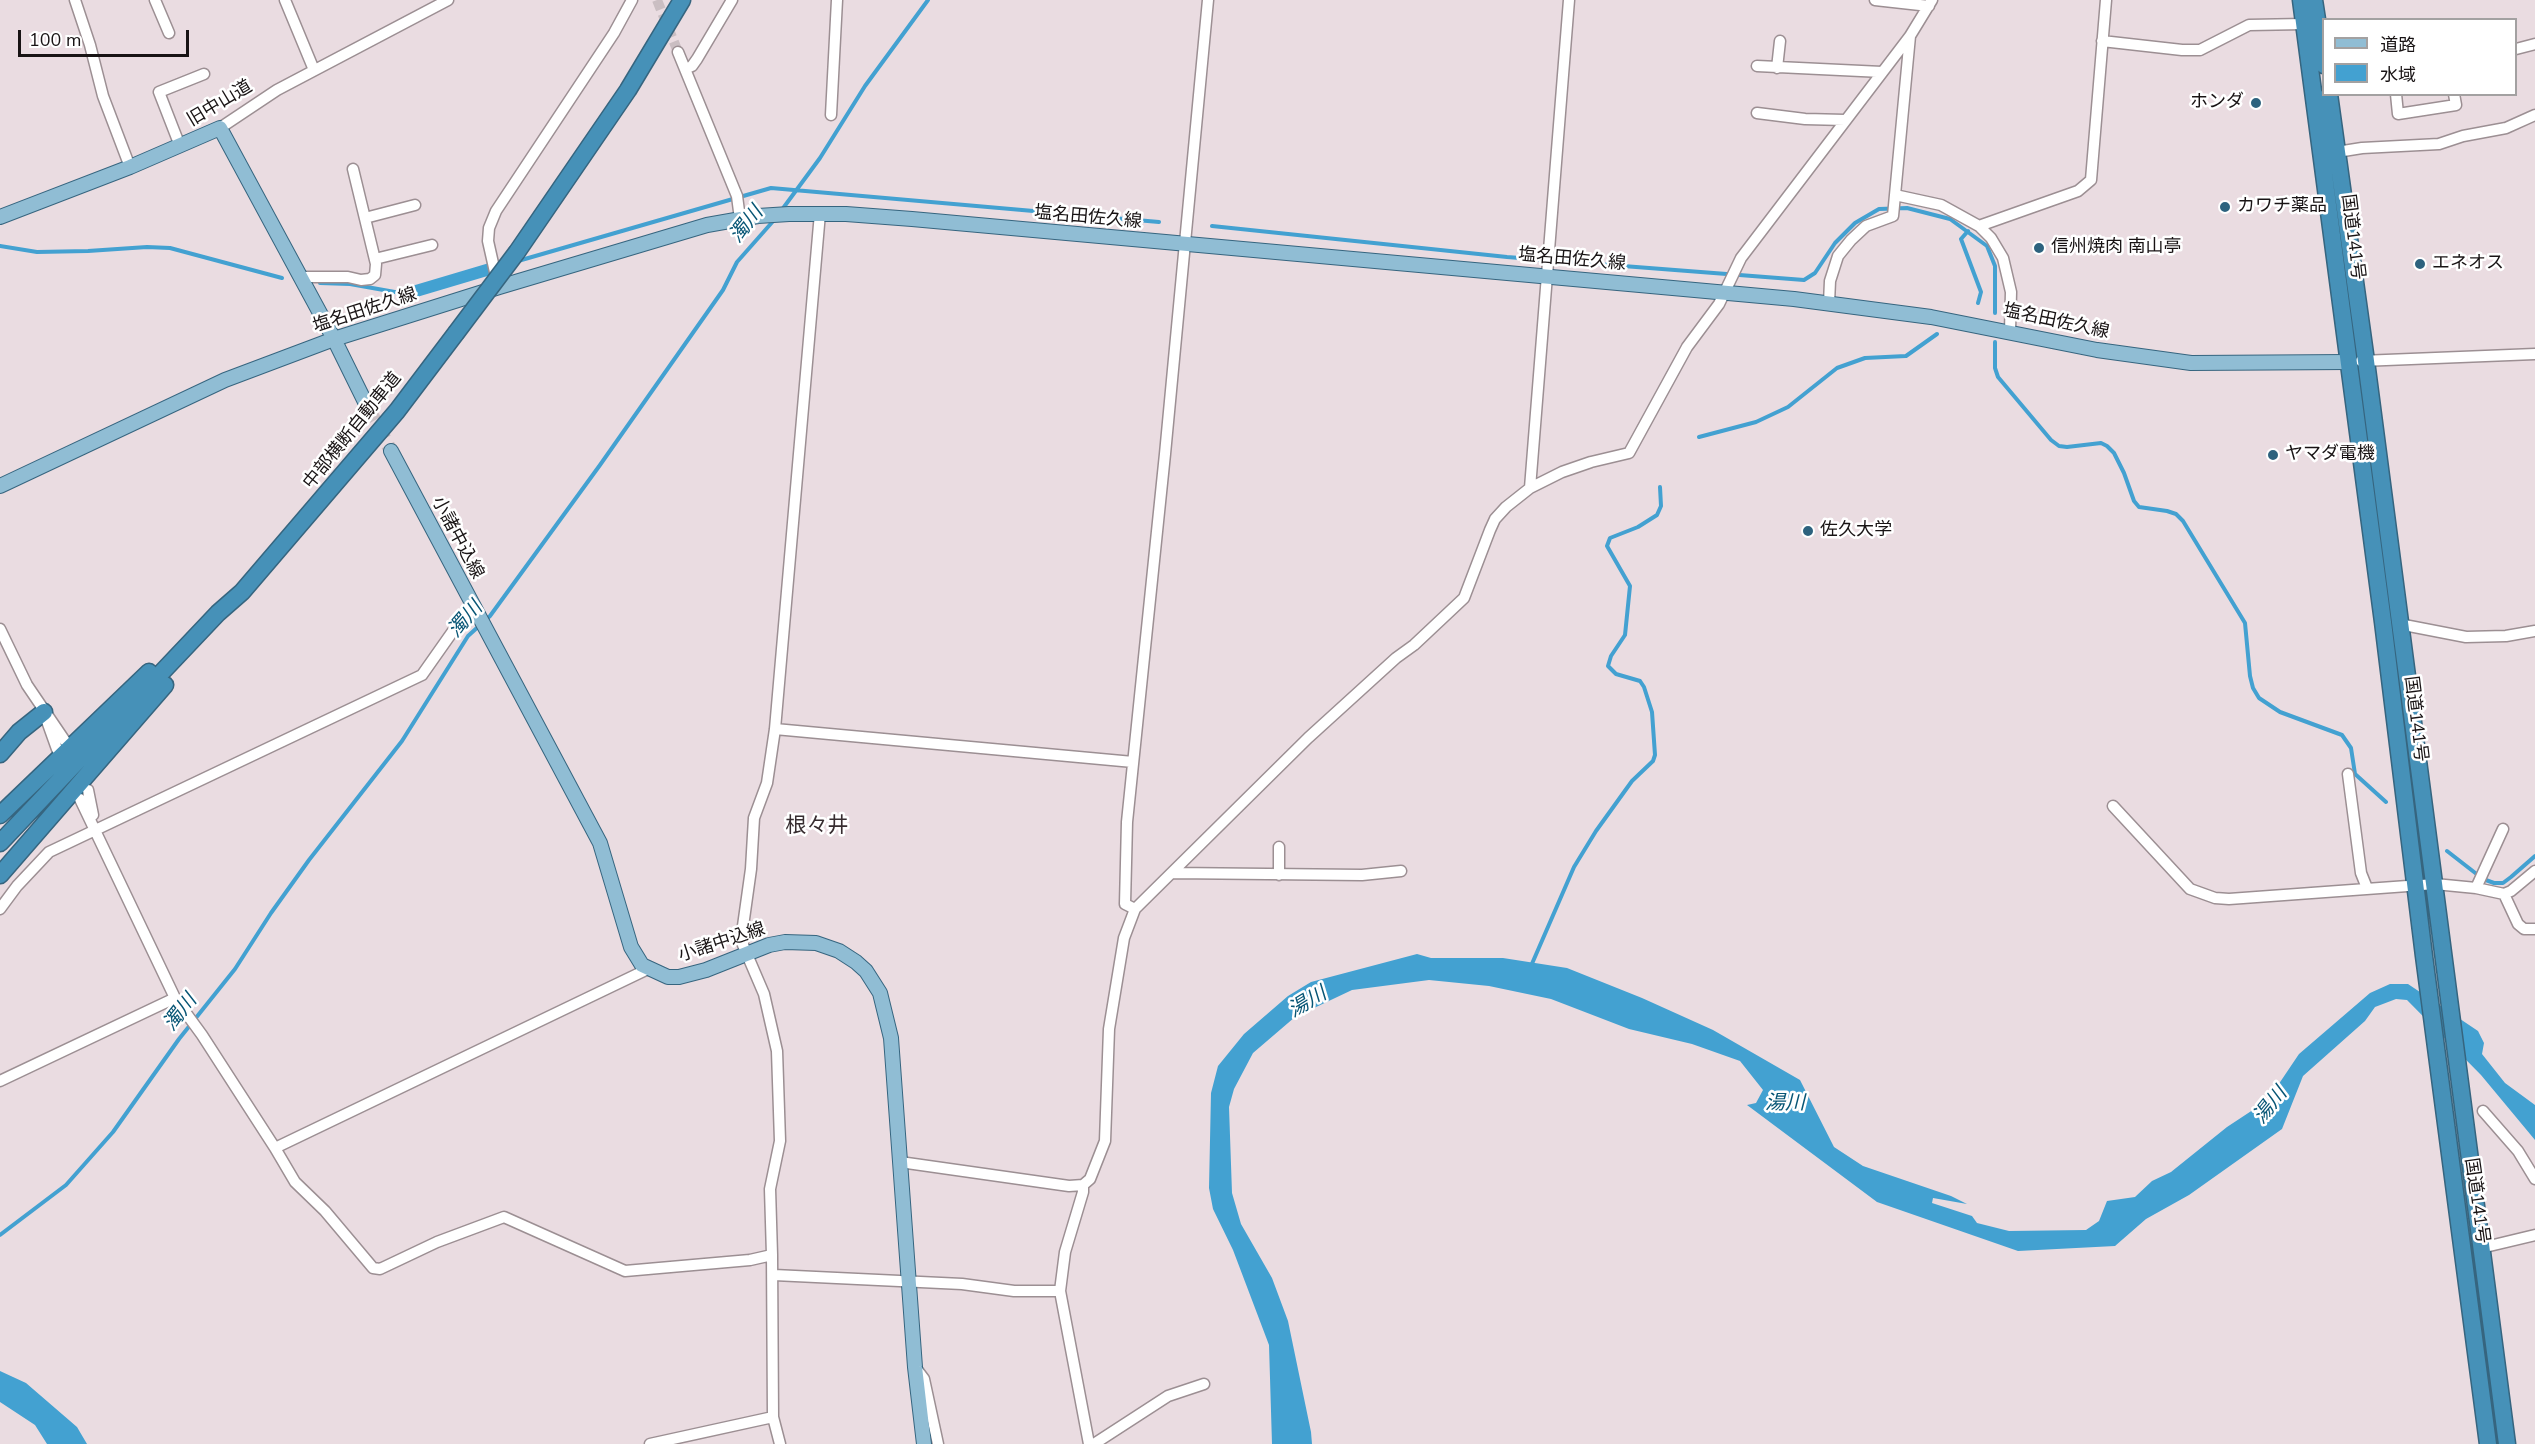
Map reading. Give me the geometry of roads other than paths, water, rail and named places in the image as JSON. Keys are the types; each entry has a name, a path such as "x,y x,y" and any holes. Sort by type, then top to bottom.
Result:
{"highway":[{"name":"中部横断自動車道","path":"0,843 218,613 242,592 397,411 517,252 628,90 682,0"},
{"name":"国道141号","path":"2301,0 2488,1444"},
{"path":"2314,0 2321,37"},
{"name":"国道141号","path":"2329,96 2435,884 2507,1444"},
{"path":"0,875 150,703 242,592"},
{"path":"0,815 140,680 218,613"},
{"path":"0,754 19,732 44,712"}],"main road":[{"name":"旧中山道","path":"0,217 130,167 220,128"},
{"path":"220,128 334,339 368,408"},
{"name":"塩名田佐久線","path":"0,486 225,380 334,339 707,225 758,216 789,214 820,213 912,219 1184,245 1546,264 1729,282 1829,303 2010,331 2136,357 2191,363 2349,362"},
{"name":"小諸中込線","path":"391,451 600,843 631,947 637,958 648,969 668,977 692,975 746,953 785,942 827,945 856,962 880,993 890,1028 915,1367 924,1444"}],"street":[{"path":"75,0 103,96 130,167"},
{"path":"155,0 169,33"},
{"path":"285,0 314,70"},
{"name":"旧中山道","path":"220,128 247,109 314,70 448,0"},
{"path":"499,287 488,241 489,228 496,211 614,33 632,0"},
{"path":"685,69 692,66 697,59 732,0"},
{"path":"831,115 837,0"},
{"path":"1135,909 1125,904 1127,822 1208,0"},
{"path":"1530,488 1546,264 1569,0"},
{"path":"900,1162 1069,1186 1083,1185 1090,1179 1105,1141 1109,1029 1113,997 1124,938 1135,909 1308,738 1464,598 1495,519 1506,507 1530,488 1562,472 1629,453 1686,347 1713,313 1741,258 1772,214 1910,36 1930,3 1875,0"},
{"path":"1979,226 2078,191 2091,180 2106,0"},
{"path":"2102,41 2200,50 2249,25 2304,24"},
{"path":"1829,303 1832,271 1845,246 1866,226 1889,218 1894,213 1910,36"},
{"path":"1777,68 1780,41"},
{"path":"2517,49 2535,44"},
{"path":"678,52 738,200 740,219"},
{"path":"1757,66 1882,72"},
{"path":"180,146 159,92 204,74"},
{"path":"2396,96 2398,114 2456,105 2454,96"},
{"path":"1770,115 1771,102"},
{"path":"1757,113 1845,120"},
{"path":"2337,152 2362,148 2439,144 2463,136 2506,128 2535,115"},
{"path":"299,277 370,279 375,275 375,259 352,170"},
{"path":"1895,198 1941,205 1979,226 1991,238 2003,258 2011,292 2010,331"},
{"path":"364,218 415,205"},
{"path":"780,1444 773,1417 771,1324 774,1275 770,1189 780,1141 777,1050 764,994 746,953 743,926 751,869 754,818 767,783 775,729 820,213"},
{"path":"375,259 432,245"},
{"path":"2349,362 2535,354"},
{"path":"0,909 49,852 422,675 474,609"},
{"path":"2399,624 2466,637 2506,636 2535,631"},
{"path":"0,629 27,685 65,741"},
{"path":"44,712 57,749"},
{"path":"775,729 1133,762"},
{"path":"2348,774 2361,873 2367,888"},
{"path":"84,795 96,830 175,999 202,1035 276,1148 295,1182 325,1211 374,1268 380,1269 437,1242 504,1217 625,1271 750,1260 772,1255"},
{"path":"2114,806 2190,889 2203,894 2229,899 2479,881 2504,894 2518,924 2524,929 2535,929"},
{"path":"2479,881 2503,829"},
{"path":"1279,847 1279,875"},
{"path":"1173,873 1362,875 1401,871"},
{"path":"2504,894 2535,872"},
{"path":"276,1148 648,969"},
{"path":"0,1081 175,999"},
{"path":"2483,1111 2518,1151 2535,1179"},
{"path":"1083,1185 1083,1192 1065,1252 1060,1291 1089,1444"},
{"path":"2481,1248 2535,1235"},
{"path":"774,1275 962,1284 1014,1291 1060,1291"},
{"path":"915,1367 924,1378 938,1444"},
{"path":"1094,1444 1168,1396 1204,1384"},
{"path":"650,1444 773,1417"}],"water":[{"name":"湯川","path":"1417,954 1431,958 1503,958 1567,968 1713,1030 1800,1080 1834,1147 1863,1166 1951,1196 1967,1204 1933,1198 1932,1203 1972,1216 1977,1223 2009,1231 2086,1230 2099,1221 2107,1201 2135,1197 2152,1181 2171,1172 2227,1127 2268,1100 2299,1054 2370,993 2390,984 2408,984 2478,1031 2484,1043 2482,1054 2505,1083 2535,1105 2535,1140 2481,1075 2407,1000 2396,999 2375,1007 2365,1021 2303,1076 2282,1129 2189,1195 2146,1219 2115,1246 2018,1251 1877,1202 1747,1105 1756,1103 1763,1090 1740,1061 1692,1044 1629,1029 1551,999 1489,986 1429,980 1352,990 1295,1017 1253,1053 1234,1089 1229,1107 1232,1193 1241,1224 1272,1278 1288,1321 1311,1432 1312,1444 1272,1444 1269,1345 1233,1250 1213,1209 1209,1188 1211,1093 1218,1066 1244,1034 1288,996 1311,982"},
{"path":"0,1371 26,1383 77,1427 87,1444 47,1444 35,1425 0,1402"}],"waterway":[{"name":"濁川","path":"781,211 820,158 865,86 928,0"},
{"path":"518,261 771,188 1159,222"},
{"path":"1212,226 1507,257 1804,280 1815,273 1835,243 1855,223 1879,209 1907,208 1950,219 1987,246 1995,266 1995,313"},
{"name":"濁川","path":"0,1235 66,1185 113,1132 179,1039 235,969 309,860 402,741 468,636 490,616 600,465 723,290 737,262 775,219"},
{"path":"1968,231 1961,239 1981,292 1978,303"},
{"path":"0,246 37,252 170,248 282,278"},
{"path":"406,294 490,269"},
{"path":"320,283 350,284 406,294"},
{"path":"1699,437 1756,422 1788,407 1837,368 1865,358 1906,356 1937,334"},
{"path":"1995,342 1995,368 1998,377 2051,440 2059,446 2067,447 2101,443 2107,446 2114,453 2134,501 2139,507 2167,511 2176,514 2183,521 2245,623 2250,676 2259,698 2280,712 2342,735 2351,748 2355,774 2386,802"},
{"path":"1531,966 1574,867 1596,831 1632,781 1653,761 1655,755 1652,712 1644,687 1640,681 1616,674 1608,666 1611,656 1625,635 1630,586 1607,546 1610,538 1638,527 1657,515 1661,506 1660,487"},
{"path":"2447,851 2483,879 2494,883 2503,883 2535,856"}],"tunnel":[{"path":"657,0 678,52"},
{"path":"368,408 391,451"}],"place":[{"name":"ホンダ","path":"2256,103"},
{"name":"カワチ薬品","path":"2225,207"},
{"name":"信州焼肉 南山亭","path":"2039,248"},
{"name":"エネオス","path":"2420,264"},
{"name":"ヤマダ電機","path":"2273,455"},
{"name":"佐久大学","path":"1808,531"}],"district":[{"name":"根々井","path":"817,827"}]}
